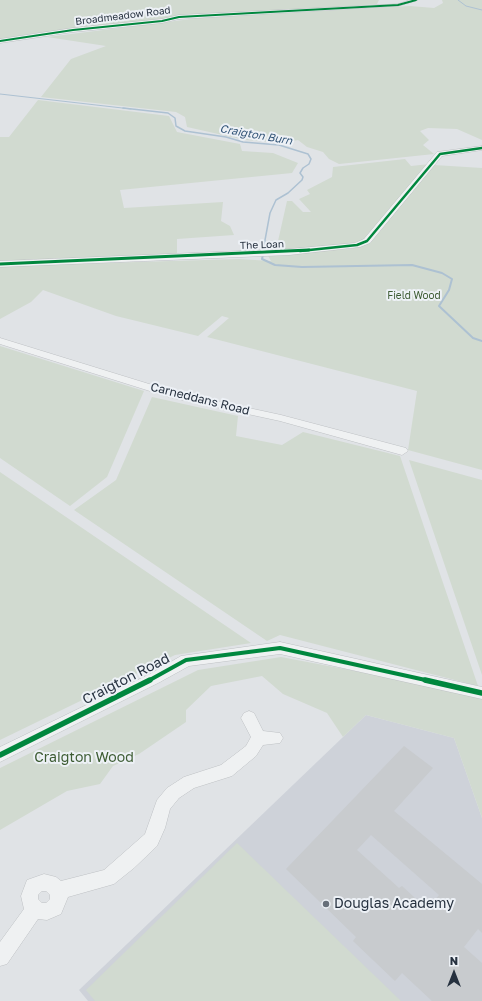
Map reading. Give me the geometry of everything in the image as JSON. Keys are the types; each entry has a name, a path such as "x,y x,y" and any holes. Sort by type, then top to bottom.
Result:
{"street":[{"name":"Broadmeadow Road","path":"0,41 73,30 162,21 179,17 389,6 405,4 416,0"},
{"name":"The Loan","path":"0,264 263,253 330,249 357,245 367,241 440,154 482,148"},
{"name":"Carneddans Road","path":"0,341 173,395 281,418 402,451"},
{"name":"Craigton Road","path":"0,755 155,678 186,660 280,648 482,693"},
{"path":"0,957 34,910 29,902 29,897 34,887 44,882 48,882 53,884 58,891 108,878 151,840 157,828 163,805 173,793 190,782 226,771 267,738 249,718"}],"shaded area":[{"name":"Douglas Academy","path":"366,715 454,738 482,818 482,1001 88,1001 79,990"}],"green space":[{"path":"0,0 379,0 377,4 158,21 37,33 0,39"},
{"path":"442,0 482,0 482,140 457,129 428,128 420,131 429,140 423,145 434,154 339,164 329,159 323,152 307,147 298,140 285,143 245,140 187,127 185,117 176,112 41,97 71,59 106,46 47,37 199,18 410,6 434,8 443,3"},
{"path":"38,100 169,116 177,132 240,144 242,151 273,153 298,163 292,173 120,190 124,208 223,202 221,221 230,226 234,235 177,239 177,254 0,261 0,137 9,137"},
{"path":"405,159 411,166 430,164 363,241 333,247 276,250 287,201 292,201 303,212 311,212 299,199 310,194 307,190 332,177 333,167"},
{"name":"Field Wood","path":"434,165 482,168 482,470 408,450 417,391 207,337 229,318 222,316 198,336 116,316 43,290 31,302 0,319 0,266 239,259 271,261 267,254 350,249 367,244"},
{"path":"0,346 144,391 107,477 70,506 0,458"},
{"path":"152,397 238,416 236,436 282,445 303,432 400,456 478,686 280,635 267,641 74,510 116,480"},
{"path":"409,460 482,480 482,675"},
{"path":"0,472 251,643 175,655 0,740"},
{"name":"Craigton Wood","path":"281,657 403,680 482,698 482,818 454,738 366,715 343,737 327,713 283,694 262,676 211,686 186,710 186,722 139,754 113,766 100,784 67,791 0,830 0,768 198,670"},
{"path":"237,843 401,1001 95,1001 86,990"}],"building":[{"name":"Douglas Academy","path":"404,746 433,768 394,811 482,884 482,933 478,929 464,947 482,963 482,1001 432,1001 402,973 395,981 353,941 356,937 286,869","holes":["371,835 439,895 427,909 402,886 399,888 357,850"]}],"waterway":[{"path":"458,0 466,6 482,10"},
{"name":"Craigton Burn","path":"0,94 131,109"},
{"name":"Craigton Burn","path":"123,108 168,113 175,118 176,126 185,131 226,137 243,142 279,145 308,154 311,159 309,164 303,168 300,173 303,177 302,180 288,193 276,200 270,213 263,251"},
{"name":"Craigton Burn","path":"264,250 262,259 275,265 302,267 412,265 442,273 452,279 449,290 439,306 473,338 482,341"}],"cycle path":[{"path":"0,41 73,30 162,21 179,17 398,5 416,0"},
{"path":"0,264 289,252 357,245 367,241 440,154 482,148"},
{"path":"0,755 155,678 186,660 280,648 482,693"}],"place":[{"name":"Douglas Academy","path":"326,904"}]}
